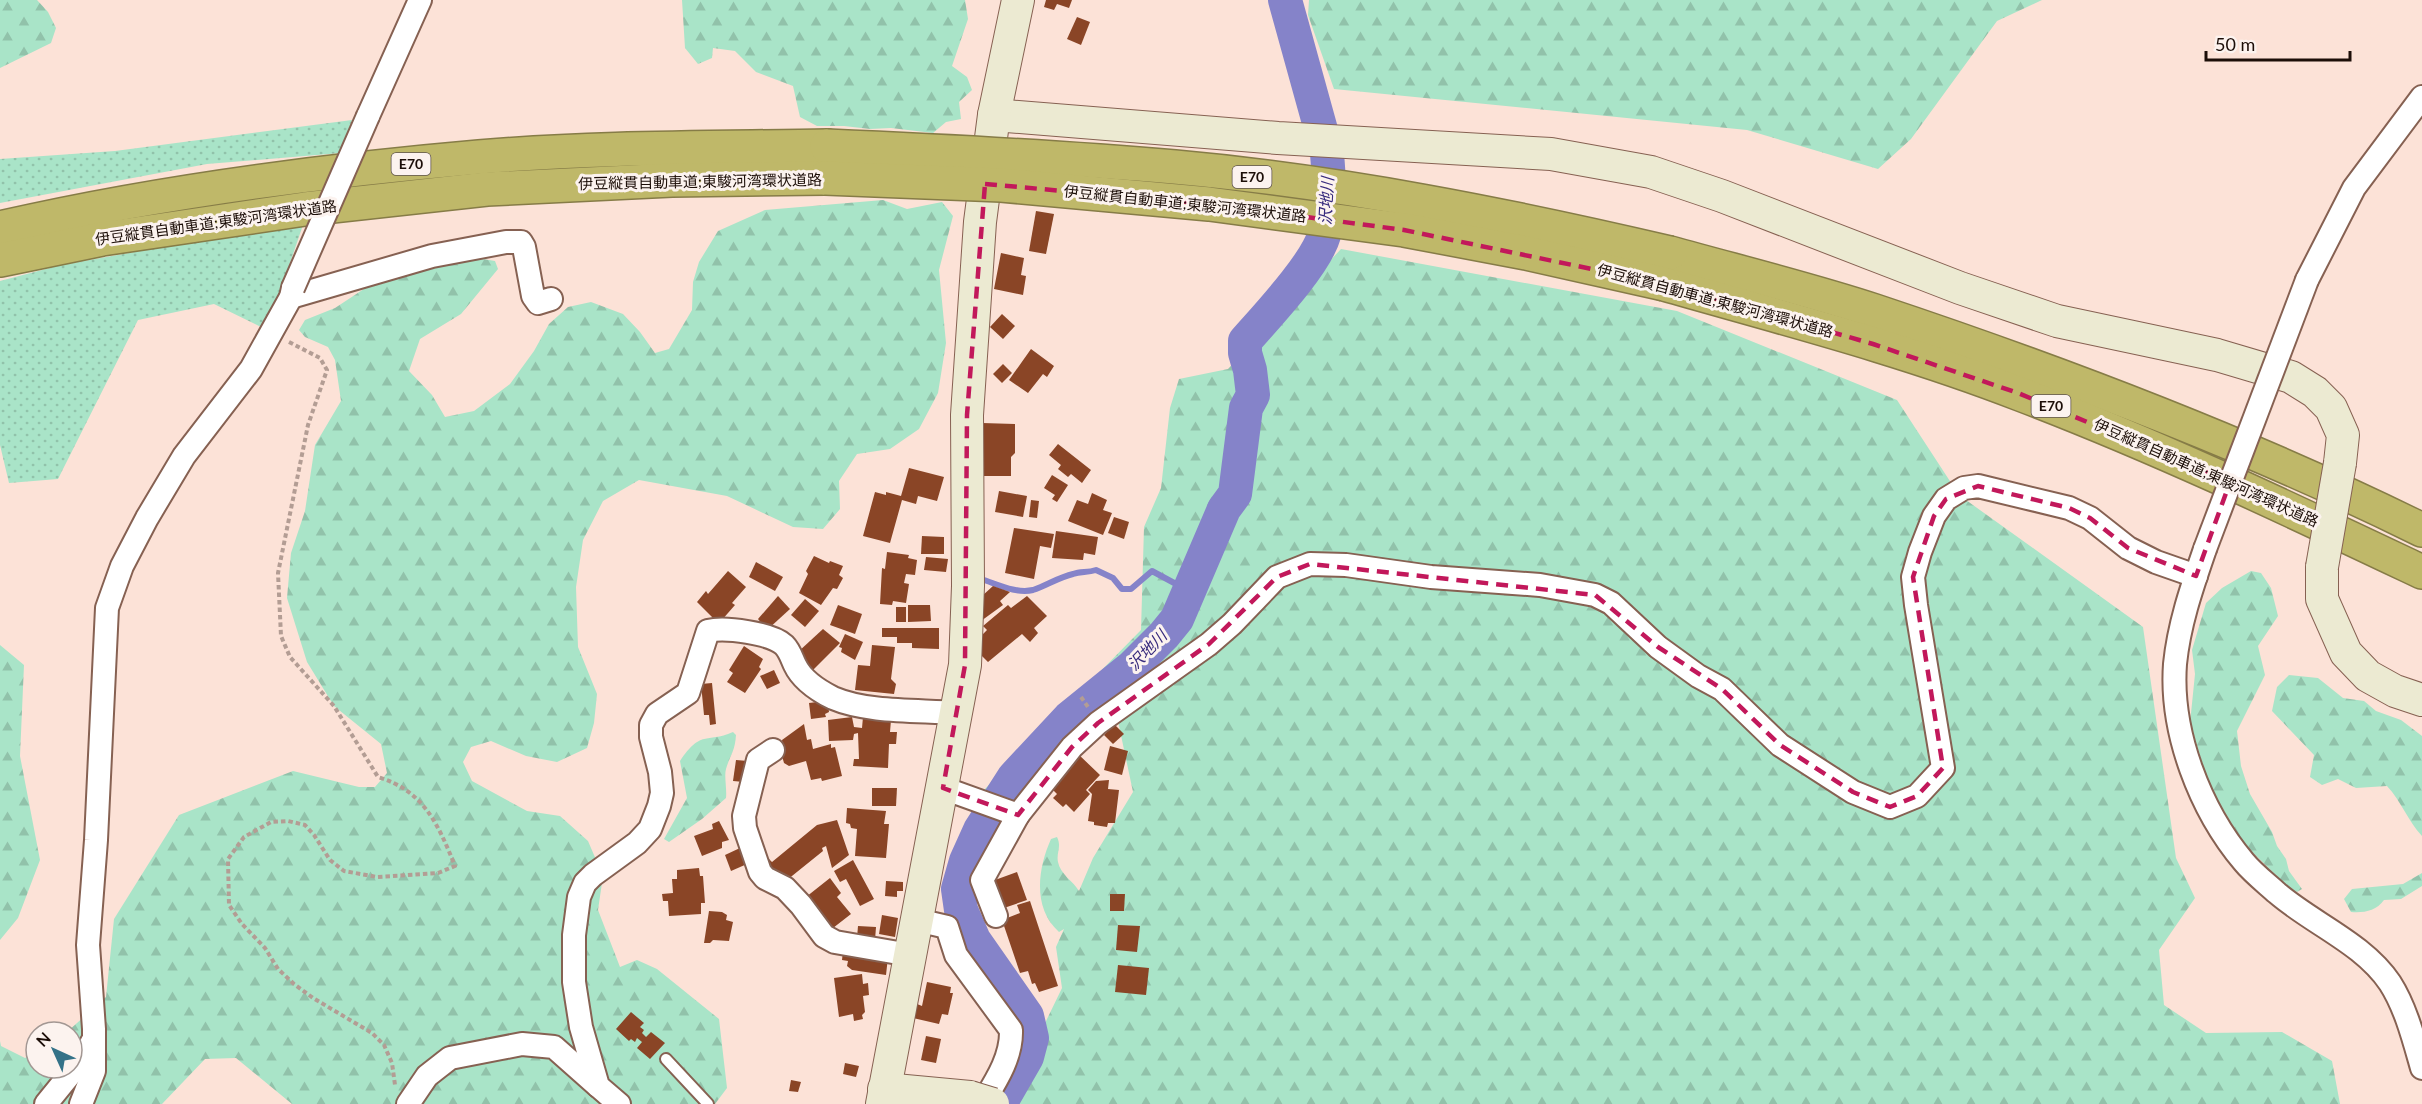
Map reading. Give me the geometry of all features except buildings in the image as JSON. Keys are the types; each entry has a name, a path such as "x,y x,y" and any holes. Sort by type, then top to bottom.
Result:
{"highway":[{"name":"伊豆縦貫自動車道;東駿河湾環状道路","path":"0,228 79,210 255,181 480,157 662,148 827,146 1006,154 1177,167 1361,190 1522,219 2018,393 2166,453 2422,572"},
{"name":"伊豆縦貫自動車道;東駿河湾環状道路","path":"0,260 102,239 305,209 487,189 672,180 825,178 1001,185 1209,204 1404,230 1526,253 1667,268 1873,310 2031,365 2193,428 2364,501 2422,530"},
{"path":"2364,501 2422,525"}],"street":[{"path":"81,1104 94,1071 92,1042 94,1029 88,945 96,840 107,608 122,566 157,500 184,456 251,369 272,332 292,293 420,0"},
{"path":"917,920 947,927 956,955 1011,1030 1011,1045 996,1081 982,1102 883,1096 965,664 968,586 967,415 980,222 994,115 1018,0"},
{"path":"2422,97 2354,189 2307,280 2205,549 2182,620 2175,664 2177,703 2183,739 2200,791 2225,835 2244,862 2278,894 2374,964 2390,984 2414,1040 2422,1068"},
{"path":"994,115 1278,138 1551,154 1651,172 1722,196 1960,288 2057,321 2217,355 2291,377 2315,392 2331,408 2343,435 2322,567 2322,599 2346,653 2368,676 2395,691 2422,700"},
{"path":"292,293 432,256 506,242 521,242 524,247 533,296 538,303 551,299"},
{"path":"996,916 982,880 1002,809 1098,723 1209,644 1232,624 1277,577 1310,564 1346,566 1431,578 1540,585 1595,595 1611,603 1658,647 1698,676 1722,689 1780,745 1853,792 1890,807 1917,796 1943,768 1916,605 1914,577 1920,552 1934,516 1946,499 1964,488 1977,486 2069,508 2090,518 2128,548 2156,562 2196,576"},
{"path":"598,1086 581,1027 574,982 574,935 579,897 585,883 593,875 637,843 650,829 662,793 660,772 651,738 651,725 657,714 688,693 708,632 718,629 773,639 784,645 807,681 831,697 846,702 868,706 957,713"},
{"path":"773,750 758,760 744,816 745,828 760,872 794,897 824,936 835,942 910,955"},
{"path":"943,788 1002,809"},
{"path":"46,1104 85,1056 92,1042"},
{"path":"402,1098 450,1058 522,1044 554,1047 619,1104"}],"lane":[{"path":"666,1059 708,1104"}],"path":[{"path":"272,332 320,358 327,370 308,426 278,573 281,636 290,657 334,706 378,777 396,782 417,799 438,823 455,866 438,873 376,877 344,871 330,860 314,835 304,825 288,821 271,822 244,837 228,859 229,905 242,924 265,948 278,969 313,998 372,1032 384,1045 402,1098"}],"highlighted area":[{"path":"985,184 1209,204 1404,230 1664,284 1873,344 2018,393 2230,482 2196,576 2128,548 2090,518 2069,508 1978,486 1946,499 1934,516 1913,577 1943,768 1917,796 1890,807 1853,792 1780,745 1722,689 1658,647 1595,595 1310,564 1277,577 1209,644 1098,723 1072,747 1018,815 943,788 965,665 967,415"}],"green space":[{"path":"0,0 37,0 48,12 56,28 51,43 0,68"},
{"path":"682,0 965,0 968,19 952,66 967,77 972,90 959,102 961,119 946,122 933,133 891,128 817,126 800,117 793,86 756,72 735,51 713,48 712,58 698,64 685,48"},
{"path":"1309,0 2042,0 1997,21 1911,139 1878,169 1747,130 1334,89 1308,15"},
{"path":"352,120 341,153 207,164 0,203 0,159 115,151"},
{"path":"883,200 907,209 942,202 953,216 939,270 946,343 938,393 919,429 890,449 857,454 839,481 840,509 823,529 793,527 727,496 639,480 603,501 583,540 576,587 578,647 597,694 594,723 587,748 557,762 526,756 491,741 471,747 463,762 472,781 527,811 560,816 588,841 603,876 598,910 620,967 637,960 657,969 719,1019 727,1088 715,1104 292,1104 236,1058 205,1059 162,1104 0,1104 0,1041 1,1046 24,1058 24,1080 84,1080 84,1020 80,1020 106,997 114,919 179,815 293,771 359,787 375,787 387,773 381,744 334,706 307,662 287,598 291,553 305,511 315,445 341,401 335,360 328,347 305,337 299,330 305,320 335,308 373,283 477,258 495,261 498,269 461,314 420,339 409,371 432,395 445,417 474,411 510,384 534,351 549,324 568,307 591,302 623,314 655,353 669,349 692,310 693,282 699,262 718,231 765,210"},
{"path":"304,222 267,330 214,304 138,320 58,479 9,483 0,445 0,281 61,265"},
{"path":"1341,249 1677,311 1897,400 1959,495 2143,627 2176,858 2195,898 2159,950 2164,1005 2206,1033 2282,1032 2332,1061 2340,1104 1006,1104 1062,988 1056,947 1064,929 1059,932 1050,922 1041,900 1040,887 1043,862 1051,839 1057,837 1059,866 1079,891 1093,858 1133,792 1115,707 1018,805 982,792 1141,630 1144,527 1161,488 1170,408 1179,379 1228,369"},
{"path":"2251,571 2261,573 2271,588 2278,616 2258,646 2265,675 2237,731 2241,766 2250,794 2286,859 2289,871 2302,889 2297,892 2286,885 2243,843 2209,785 2190,723 2195,674 2192,650 2206,603 2222,588"},
{"path":"0,645 24,665 20,756 40,860 18,918 0,940"},
{"path":"2289,675 2318,678 2343,698 2364,701 2376,711 2401,720 2422,736 2422,836 2387,786 2356,788 2338,779 2322,785 2310,777 2314,755 2272,711 2277,687"},
{"path":"733,732 736,735 735,741 725,772 726,798 702,819 669,842 664,839 687,798 680,761 687,751 699,741"},
{"path":"2422,873 2422,886 2401,899 2384,900 2377,907 2369,910 2351,912 2344,899 2352,889 2403,884"}],"waterway":[{"name":"沢地川","path":"1285,0 1321,130"},
{"name":"沢地川","path":"1000,1104 1027,1057 1032,1038 1027,1016 974,940 961,910 958,889 966,861 980,830 1014,777 1069,718 1132,667 1177,619 1224,509 1235,494 1246,408 1253,395 1245,341 1301,275 1324,235 1329,204 1327,153"},
{"path":"981,579 1007,588 1027,591 1068,575 1096,570 1113,578 1122,589 1131,589 1152,571 1189,591"}]}
